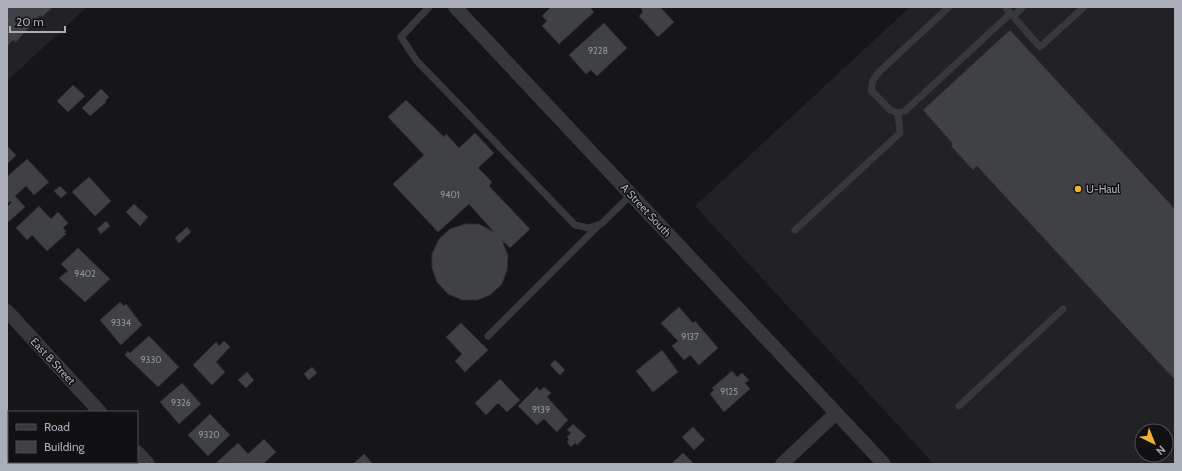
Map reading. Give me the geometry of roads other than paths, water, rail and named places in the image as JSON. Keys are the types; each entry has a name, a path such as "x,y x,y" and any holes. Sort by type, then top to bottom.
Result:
{"street":[{"name":"A Street South","path":"455,7 884,464"},
{"name":"East B Street","path":"7,311 99,411"},
{"path":"782,464 836,413"},
{"path":"138,453 148,464"}],"lane":[{"path":"429,7 401,37 416,60 575,225 589,228 601,224"},
{"path":"949,7 880,71 873,80 871,90 890,110 898,113 905,111 1012,15 1023,7"},
{"path":"1005,7 1040,47 1084,7"},
{"path":"795,230 900,133 898,113"},
{"path":"488,336 631,195"},
{"path":"959,406 1063,309"}],"place":[{"name":"U-Haul","path":"1078,189"}]}
